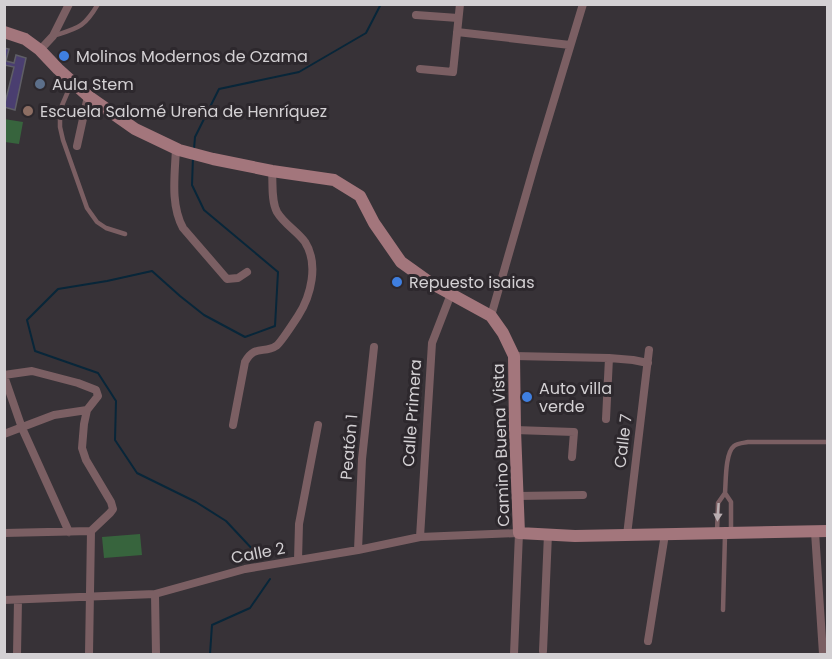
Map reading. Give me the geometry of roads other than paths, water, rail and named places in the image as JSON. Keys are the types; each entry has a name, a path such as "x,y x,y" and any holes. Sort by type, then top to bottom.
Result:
{"street":[{"path":"40,50 53,36 69,4"},
{"path":"420,69 453,72 460,4"},
{"path":"491,316 583,4"},
{"path":"416,15 458,18"},
{"name":"Camino Buena Vista","path":"4,32 25,39 40,50 88,96 135,129 178,149 272,171 334,180 360,196 374,223 401,262 429,282 491,316 503,333 514,356 519,533 575,536 821,531"},
{"path":"457,32 570,45"},
{"path":"77,146 88,96"},
{"path":"178,149 175,201 179,221 227,279 238,278 247,272"},
{"path":"233,424 245,362 253,352 276,346 297,318 310,290 311,255 304,242 276,210 272,171"},
{"name":"Calle Primera","path":"420,537 432,343 451,294"},
{"name":"Peatón 1","path":"358,550 362,459 374,347"},
{"name":"Calle 7","path":"627,535 650,350"},
{"path":"514,356 609,358 648,363"},
{"path":"606,419 609,358"},
{"path":"4,533 91,531 113,509 86,460 82,448 87,410 98,396 96,390 32,371 4,375 22,428 69,531"},
{"path":"4,434 54,415 87,410"},
{"path":"298,560 299,524 318,425"},
{"path":"515,430 574,432 572,457"},
{"path":"517,496 583,495"},
{"path":"89,654 91,531"},
{"path":"821,531 823,654"},
{"path":"514,654 519,533"},
{"name":"Calle 2","path":"4,600 155,594 245,569 420,537 519,533"},
{"path":"543,651 548,534"},
{"path":"648,641 665,534"},
{"path":"155,594 156,654"},
{"path":"17,654 18,600"}],"lane":[{"path":"53,36 84,25 98,4"},
{"path":"72,82 60,110 63,140 87,208 97,222 106,228 125,234"},
{"path":"724,533 718,503 725,493 728,455 732,447 748,442 828,442"},
{"path":"723,610 724,533 731,502 725,493"}],"waterway":[{"path":"194,149 195,137 219,89 299,72 366,33 381,4"},
{"path":"193,157 192,185 204,210 278,272 275,326 245,337 204,315 152,271 58,289 27,320 35,351 98,373 116,401 115,440 137,473 196,502 226,521 256,553"},
{"path":"210,654 212,625 250,608 270,579"}],"place":[{"name":"Molinos Modernos de Ozama","path":"64,56"},
{"name":"Aula Stem","path":"40,84"},
{"name":"Escuela Salomé Ureña de Henríquez","path":"28,111"},
{"name":"Repuesto isaias","path":"397,282"},
{"name":"Auto villa verde","path":"527,397"}]}
